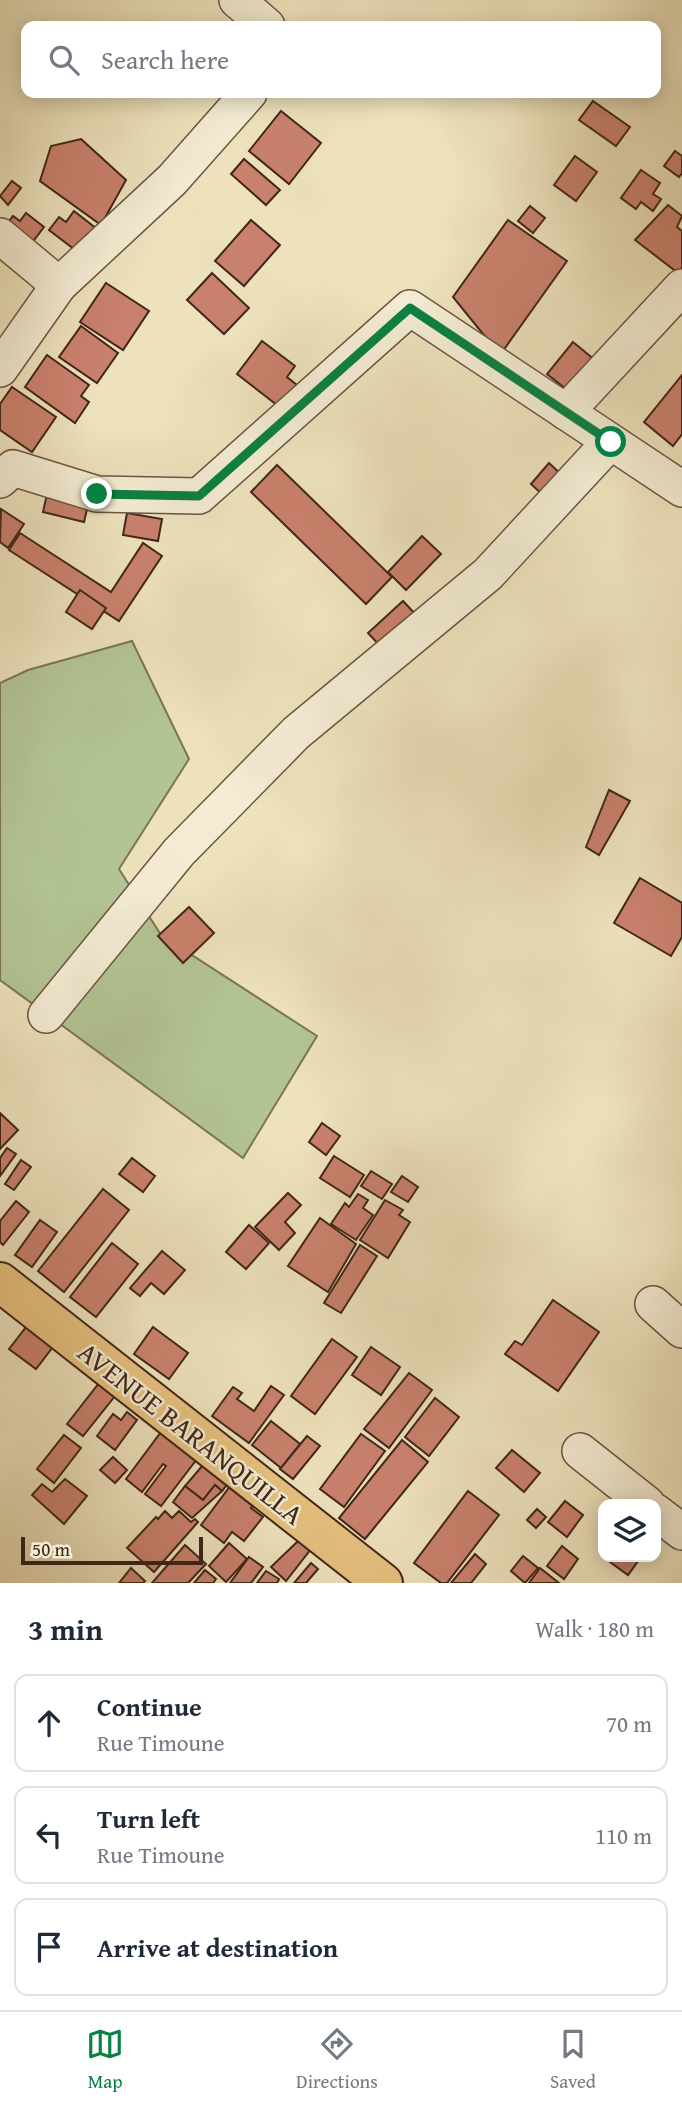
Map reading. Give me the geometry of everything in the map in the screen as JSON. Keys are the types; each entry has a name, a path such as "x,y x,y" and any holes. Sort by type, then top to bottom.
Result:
{"main road":[{"name":"AVENUE BARANQUILLA","path":"0,1282 383,1583"}],"street":[{"path":"237,0 261,21"},
{"path":"0,369 60,285 172,180 245,98"},
{"path":"0,236 60,285"},
{"path":"566,412 682,287"},
{"path":"4,467 97,494 199,496 410,308 682,489"},
{"path":"46,1015 179,852 296,733 488,574 611,442"},
{"path":"653,1304 682,1330"},
{"path":"580,1451 640,1499"},
{"path":"661,1516 682,1532"}],"green space":[{"path":"132,641 189,759 119,869 161,935 317,1036 243,1158 0,980 0,683 28,670"}],"building":[{"path":"593,101 630,127 616,146 579,120"},
{"path":"281,111 321,143 289,184 249,151"},
{"path":"81,139 126,180 101,225 40,181 51,146"},
{"path":"675,151 682,156 682,173 679,177 664,166"},
{"path":"575,156 597,172 576,201 554,185"},
{"path":"244,159 280,190 266,205 231,174"},
{"path":"641,170 660,183 653,194 661,199 653,211 641,202 636,209 621,198"},
{"path":"12,181 21,188 8,205 0,196"},
{"path":"668,205 682,216 677,227 682,231 682,267 678,273 635,240"},
{"path":"530,206 545,218 533,233 518,221"},
{"path":"74,211 102,233 83,256 49,230 59,217 66,222"},
{"path":"26,213 44,227 25,252 0,233 13,216 20,221"},
{"path":"251,220 280,245 244,286 215,261"},
{"path":"508,220 567,261 500,355 453,297"},
{"path":"212,273 249,308 224,334 187,300"},
{"path":"106,283 149,311 123,350 80,322"},
{"path":"81,326 118,353 97,383 59,357"},
{"path":"262,341 295,366 287,377 303,390 286,412 237,374"},
{"path":"573,342 596,361 570,392 547,374"},
{"path":"47,355 89,385 81,396 89,402 75,423 25,387"},
{"path":"682,375 682,434 673,446 644,422"},
{"path":"12,387 56,417 32,452 0,430 0,404"},
{"path":"549,463 563,476 545,497 531,484"},
{"path":"277,465 392,577 366,604 251,492"},
{"path":"47,494 88,505 84,522 43,512"},
{"path":"1,509 24,524 8,548 0,542"},
{"path":"127,513 162,519 158,541 123,535"},
{"path":"20,533 111,592 143,543 162,556 119,621 9,550"},
{"path":"422,536 441,554 406,590 388,572"},
{"path":"80,590 106,608 92,629 66,612"},
{"path":"403,601 433,633 398,665 368,633"},
{"path":"609,790 630,801 599,855 586,847"},
{"path":"640,878 682,903 682,937 671,956 614,923"},
{"path":"189,907 214,933 183,963 158,936"},
{"path":"0,1113 18,1130 0,1149"},
{"path":"322,1123 340,1136 326,1155 309,1142"},
{"path":"7,1148 16,1154 0,1176 0,1158"},
{"path":"334,1156 364,1175 350,1197 320,1178"},
{"path":"132,1158 155,1176 143,1192 119,1174"},
{"path":"21,1160 31,1167 14,1190 5,1184"},
{"path":"371,1171 392,1184 382,1199 361,1186"},
{"path":"402,1176 418,1187 408,1202 391,1192"},
{"path":"103,1189 129,1210 64,1292 38,1271"},
{"path":"288,1193 301,1205 285,1222 295,1233 279,1250 255,1227"},
{"path":"358,1194 368,1200 363,1208 373,1215 356,1240 331,1224 345,1203 349,1207"},
{"path":"385,1200 403,1210 399,1215 410,1222 388,1258 360,1240"},
{"path":"16,1201 29,1212 3,1245 0,1242 0,1221"},
{"path":"320,1218 356,1244 328,1292 288,1266"},
{"path":"40,1220 57,1232 32,1267 15,1255"},
{"path":"249,1225 269,1243 246,1269 226,1252"},
{"path":"112,1243 138,1264 96,1317 70,1297"},
{"path":"360,1245 377,1256 341,1313 324,1303"},
{"path":"162,1251 185,1270 164,1294 151,1283 140,1296 130,1288"},
{"path":"553,1300 599,1332 558,1391 505,1354 515,1341 522,1345"},
{"path":"30,1322 56,1343 36,1369 9,1349"},
{"path":"153,1327 188,1353 169,1379 134,1354"},
{"path":"332,1339 357,1357 315,1414 291,1396"},
{"path":"371,1347 400,1367 381,1395 352,1375"},
{"path":"409,1373 432,1390 389,1448 364,1429"},
{"path":"103,1378 119,1391 83,1436 67,1424"},
{"path":"271,1386 284,1395 249,1443 212,1416 233,1387 242,1393 237,1399 254,1411"},
{"path":"435,1398 459,1417 429,1456 405,1437"},
{"path":"127,1412 137,1420 115,1450 97,1436 113,1414 121,1420"},
{"path":"271,1421 300,1444 281,1468 252,1445"},
{"path":"161,1432 197,1459 161,1506 145,1494 166,1466 163,1464 142,1492 126,1479"},
{"path":"361,1434 385,1451 344,1507 320,1489"},
{"path":"64,1435 81,1448 54,1483 37,1469"},
{"path":"307,1436 320,1446 293,1479 280,1469"},
{"path":"402,1440 428,1462 365,1539 339,1518"},
{"path":"512,1450 540,1473 524,1492 496,1468"},
{"path":"113,1457 127,1470 115,1483 100,1470"},
{"path":"203,1465 227,1485 222,1491 215,1485 203,1500 185,1486"},
{"path":"65,1479 87,1496 64,1524 32,1495 42,1484 52,1492"},
{"path":"215,1485 222,1491 192,1518 173,1502 185,1486 203,1500"},
{"path":"231,1485 255,1503 251,1508 263,1517 244,1541 232,1532 224,1543 201,1525"},
{"path":"468,1491 499,1515 447,1583 441,1583 414,1563"},
{"path":"565,1501 583,1515 567,1537 548,1522"},
{"path":"537,1509 546,1517 536,1528 527,1520"},
{"path":"165,1511 172,1518 179,1511 191,1522 195,1519 198,1522 154,1572 127,1548"},
{"path":"299,1540 311,1549 286,1581 271,1567"},
{"path":"229,1543 247,1559 226,1582 209,1566"},
{"path":"185,1545 206,1564 188,1583 152,1583"},
{"path":"562,1546 578,1559 564,1579 547,1566"},
{"path":"475,1554 486,1564 471,1583 451,1583"},
{"path":"523,1556 538,1568 525,1583 511,1571"},
{"path":"249,1557 263,1567 251,1583 230,1583"},
{"path":"610,1562 637,1562 628,1575"},
{"path":"311,1563 318,1569 306,1583 294,1583"},
{"path":"131,1568 145,1581 119,1583"},
{"path":"540,1568 559,1583 529,1583"},
{"path":"205,1570 216,1579 213,1583 194,1583"},
{"path":"266,1571 279,1579 277,1583 257,1583"}],"route":[{"path":"97,494 199,496 410,308 611,442"}]}
